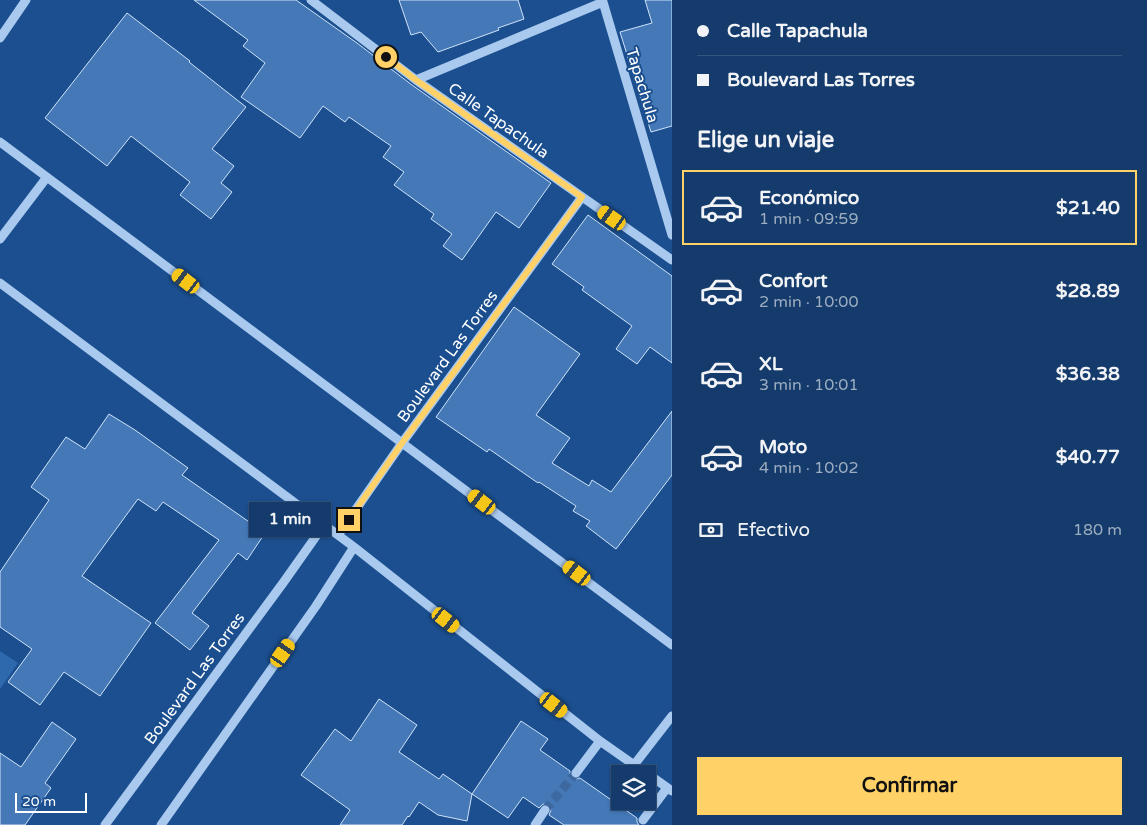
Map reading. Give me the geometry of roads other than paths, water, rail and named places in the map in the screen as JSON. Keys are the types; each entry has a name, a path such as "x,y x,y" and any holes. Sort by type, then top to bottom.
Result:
{"street":[{"path":"0,38 26,0"},
{"name":"Calle Tapachula","path":"311,0 416,80 672,260"},
{"name":"Tapachula","path":"416,80 603,2 672,235"},
{"path":"0,142 672,644"},
{"path":"0,239 47,177"},
{"name":"Boulevard Las Torres","path":"338,536 402,443 582,197"},
{"path":"0,283 354,547 600,741 634,765 672,716"},
{"name":"Boulevard Las Torres","path":"105,825 324,525"},
{"path":"161,825 316,606 354,547"},
{"path":"576,773 600,741"},
{"path":"643,820 670,789 656,780"},
{"path":"535,825 546,810"}],"tunnel":[{"path":"545,810 576,773"}]}
